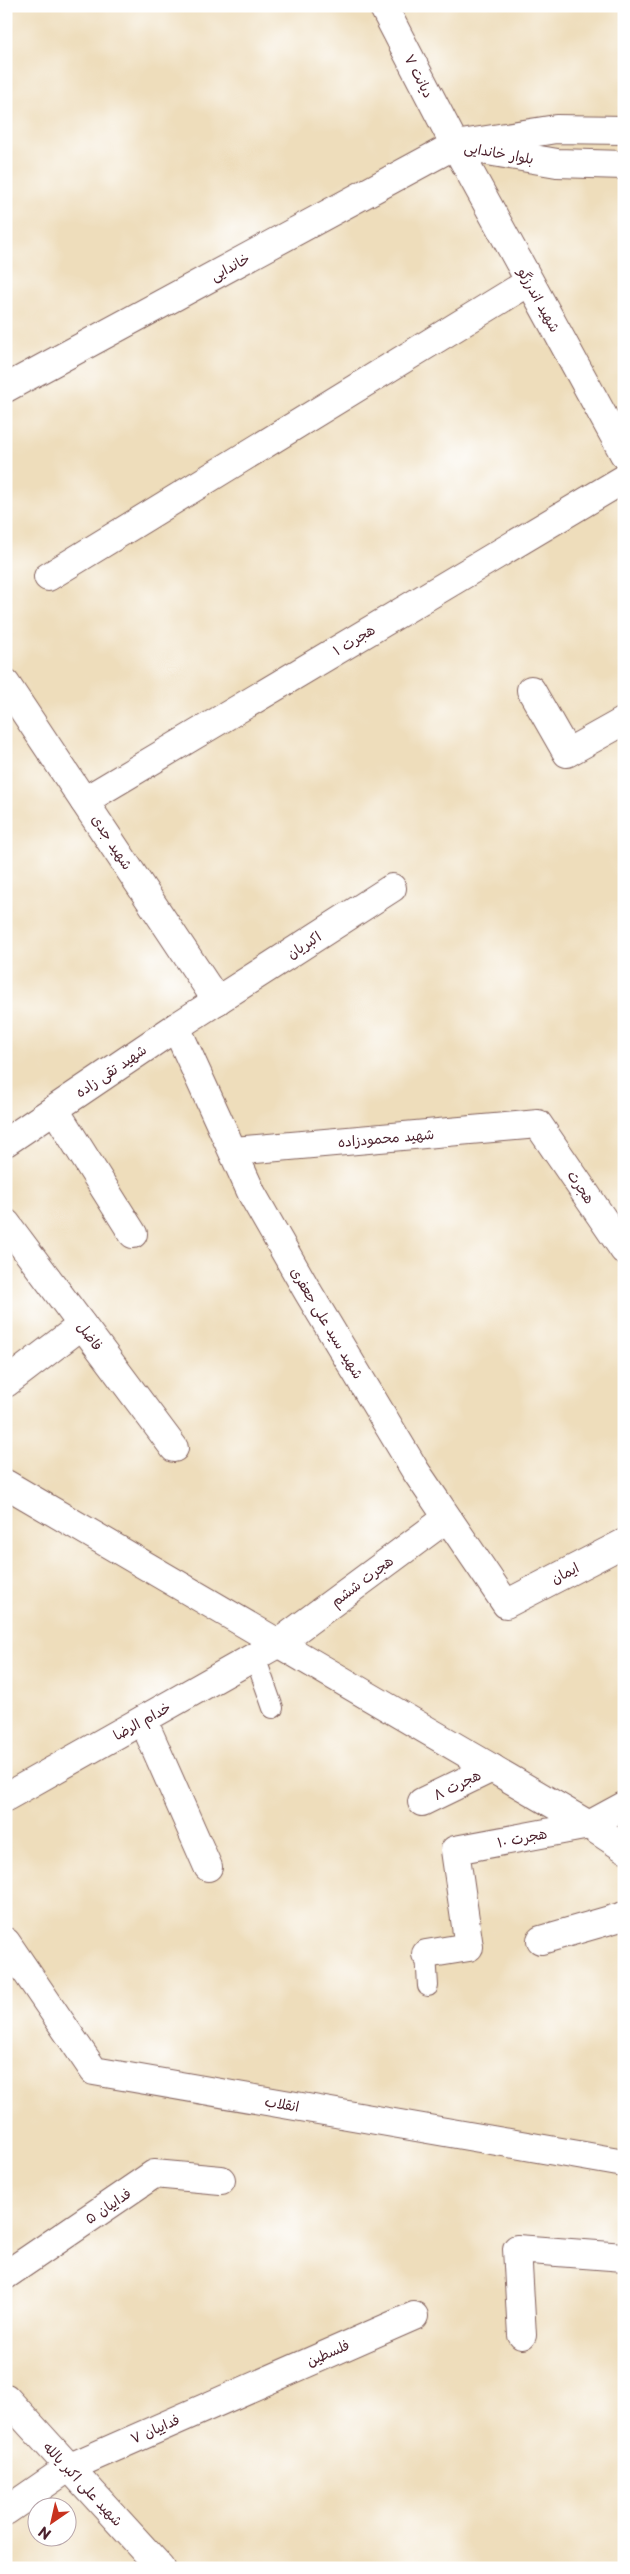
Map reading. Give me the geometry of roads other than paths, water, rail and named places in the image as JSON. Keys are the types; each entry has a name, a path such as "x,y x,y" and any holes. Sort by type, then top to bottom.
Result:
{"street":[{"name":"دیانت ۷","path":"383,6 455,145"},
{"name":"بلوار خاندایی","path":"455,145 556,129 624,130"},
{"name":"بلوار خاندایی","path":"455,145 557,164 624,165"},
{"name":"شهید اندرزگو","path":"455,145 624,454"},
{"name":"خاندایی","path":"6,388 455,145"},
{"path":"48,577 529,282"},
{"name":"هجرت ۱","path":"84,801 624,479"},
{"name":"شهید جدی","path":"6,684 216,1001"},
{"path":"531,690 567,753 624,721"},
{"name":"اکبریان","path":"216,1001 392,888"},
{"name":"شهید تقی زاده","path":"6,1142 216,1001"},
{"name":"شهید سید علی جعفری","path":"176,1028 252,1194 308,1292 415,1470 506,1604"},
{"path":"55,1110 133,1234"},
{"name":"شهید محمودزاده","path":"234,1152 538,1124"},
{"name":"هجرت","path":"538,1124 624,1250"},
{"name":"فاضل","path":"6,1223 174,1448"},
{"path":"6,1382 82,1325"},
{"path":"6,1484 266,1650 492,1768 589,1825 624,1848"},
{"name":"هجرت ششم","path":"266,1650 447,1518"},
{"name":"ایمان","path":"506,1604 624,1543"},
{"name":"خدام الرضا","path":"6,1797 266,1650"},
{"path":"143,1720 208,1866"},
{"name":"هجرت ۸","path":"422,1802 492,1768"},
{"name":"هجرت ۱۰","path":"426,1954 469,1948 455,1850 589,1825 624,1806"},
{"path":"541,1940 624,1916"},
{"name":"انقلاب","path":"6,1942 94,2071 624,2163"},
{"name":"فداییان ۵","path":"6,2275 154,2174 220,2180"},
{"path":"522,2335 517,2249 624,2256"},
{"name":"فلسطین","path":"243,2390 414,2316"},
{"name":"فداییان ۷","path":"6,2511 68,2468 243,2390"},
{"name":"شهید علی اکبر یالله","path":"6,2398 68,2468 162,2568"}],"lane":[{"path":"266,1650 273,1708"},
{"path":"426,1954 428,1986"}]}
